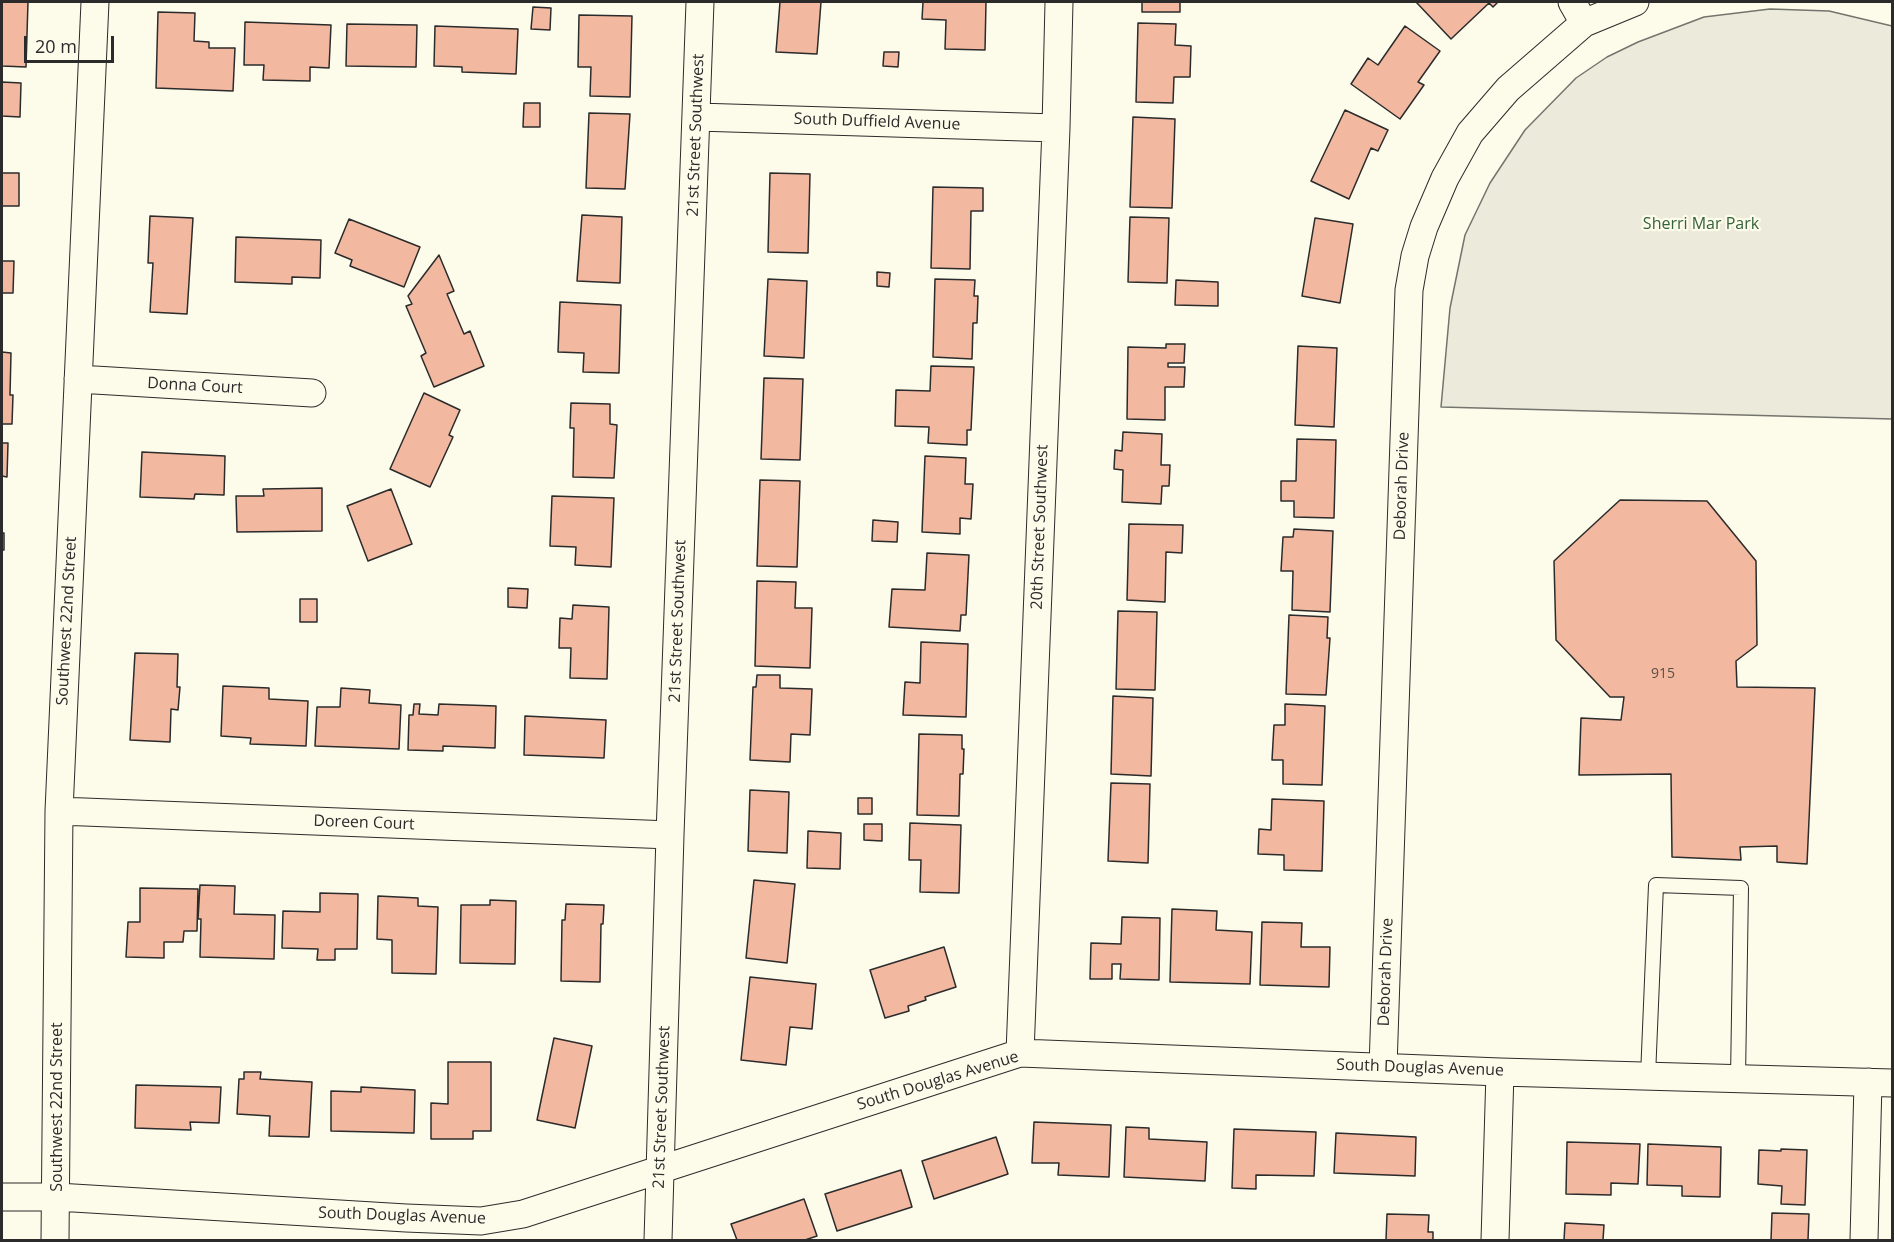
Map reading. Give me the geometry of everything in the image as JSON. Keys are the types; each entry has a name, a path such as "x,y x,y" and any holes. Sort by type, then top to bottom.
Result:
{"street":[{"name":"Southwest 22nd Street","path":"55,1240 58,811 95,2"},
{"name":"21st Street Southwest","path":"658,1240 700,2"},
{"name":"20th Street Southwest","path":"1020,1053 1059,2"},
{"name":"Deborah Drive","path":"1383,1067 1409,290 1415,256 1424,227 1445,178 1470,133 1508,89 1578,12 1635,2"},
{"name":"South Duffield Avenue","path":"697,117 1056,128"},
{"name":"Donna Court","path":"78,379 312,393"},
{"name":"Doreen Court","path":"58,811 670,835"},
{"name":"South Douglas Avenue","path":"2,1197 57,1197 481,1221 523,1214 1020,1053 1500,1072 1880,1082"},
{"path":"1495,1240 1500,1072"},
{"path":"1864,1240 1880,1082"}],"lane":[{"path":"1648,1076 1656,885 1740,888 1738,1078"}],"green space":[{"name":"Sherri Mar Park","path":"1770,9 1829,11 1892,26 1892,419 1441,407 1450,308 1465,235 1490,183 1525,130 1576,78 1607,57 1638,42 1704,17"}],"building":[{"path":"2,2 28,2 26,67 2,66"},
{"path":"780,2 821,2 817,54 776,52"},
{"path":"923,2 986,2 985,50 945,49 946,20 922,19"},
{"path":"1142,2 1180,2 1180,12 1142,12"},
{"path":"1416,2 1498,2 1493,7 1489,3 1451,39"},
{"path":"533,7 551,8 550,30 531,29"},
{"path":"158,12 195,13 194,41 209,42 209,48 235,48 233,91 156,88"},
{"path":"579,15 632,16 630,97 590,96 591,67 578,67"},
{"path":"245,22 331,25 329,68 310,67 310,81 263,80 264,65 244,65"},
{"path":"1138,23 1176,24 1175,45 1191,46 1190,77 1174,77 1173,103 1136,102"},
{"path":"347,24 417,25 416,67 346,66"},
{"path":"435,26 518,29 516,74 462,72 462,67 434,66"},
{"path":"1405,26 1440,51 1418,82 1424,85 1400,119 1351,84 1368,58 1378,65"},
{"path":"884,52 899,52 898,67 883,66"},
{"path":"2,82 21,83 20,117 2,116"},
{"path":"524,103 540,103 540,127 523,127"},
{"path":"1345,110 1388,130 1378,151 1371,148 1349,199 1311,181"},
{"path":"589,113 630,114 625,189 586,188"},
{"path":"1133,117 1175,119 1172,208 1130,207"},
{"path":"2,173 19,173 19,206 2,206"},
{"path":"770,173 810,174 808,253 768,252"},
{"path":"933,187 983,188 983,211 971,211 970,269 931,268"},
{"path":"582,215 622,217 620,283 577,281"},
{"path":"150,216 193,218 187,314 150,312 153,263 148,263"},
{"path":"1130,217 1169,218 1167,283 1128,282"},
{"path":"1315,218 1353,224 1340,303 1302,296"},
{"path":"349,219 420,247 404,287 350,266 352,260 335,253"},
{"path":"236,237 321,240 320,278 292,277 292,284 235,282"},
{"path":"439,255 454,291 447,294 464,334 470,331 484,366 434,387 421,356 426,353 406,306 412,304 408,296"},
{"path":"2,261 14,261 13,293 2,293"},
{"path":"877,272 890,273 889,287 877,286"},
{"path":"768,279 807,281 804,358 764,356"},
{"path":"935,279 975,280 974,296 978,296 977,323 973,323 972,359 933,357"},
{"path":"1176,280 1218,282 1218,306 1175,305"},
{"path":"560,302 621,305 619,373 583,372 584,353 558,352"},
{"path":"1166,344 1185,344 1184,363 1168,363 1168,367 1185,367 1184,387 1165,387 1165,420 1127,419 1128,347 1166,348"},
{"path":"1298,346 1337,348 1334,427 1295,425"},
{"path":"2,352 11,353 12,424 2,424"},
{"path":"931,366 974,367 971,430 967,430 967,445 928,443 929,427 895,426 896,390 930,391"},
{"path":"764,378 803,379 800,460 761,459"},
{"path":"424,393 460,410 449,435 453,437 430,487 390,469"},
{"path":"571,403 610,404 610,424 617,425 614,478 573,477 574,428 570,428"},
{"path":"1123,432 1162,434 1161,465 1170,465 1169,486 1162,486 1161,504 1122,502 1123,470 1114,469 1115,450 1122,451"},
{"path":"1297,439 1336,440 1334,518 1294,517 1294,501 1281,501 1281,481 1296,481"},
{"path":"2,443 8,443 7,477 2,476"},
{"path":"142,452 225,456 224,495 195,494 194,499 140,497"},
{"path":"925,456 966,458 965,484 973,484 971,519 960,518 960,534 922,532"},
{"path":"760,480 800,481 797,567 757,566"},
{"path":"322,488 322,531 237,532 236,496 264,496 263,489"},
{"path":"391,489 412,544 368,561 347,506"},
{"path":"552,496 614,498 611,567 575,565 576,547 550,546"},
{"path":"1620,500 1707,501 1756,561 1757,645 1736,661 1737,687 1815,688 1807,864 1777,862 1777,846 1740,847 1741,860 1672,857 1671,774 1579,775 1581,718 1621,720 1624,697 1610,697 1556,640 1554,561"},
{"path":"873,520 898,522 897,542 872,541"},
{"path":"1129,524 1183,525 1182,553 1166,552 1165,602 1127,600"},
{"path":"1294,529 1333,531 1330,612 1292,610 1293,571 1281,571 1283,537 1293,537"},
{"path":"2,533 4,533 4,550 2,550"},
{"path":"927,553 969,555 966,615 961,615 960,631 889,627 892,589 925,590"},
{"path":"757,581 796,582 795,608 812,608 810,668 755,666"},
{"path":"508,588 528,589 527,608 508,607"},
{"path":"300,599 317,599 317,622 300,622"},
{"path":"573,605 609,607 607,679 570,678 571,648 559,648 560,618 572,619"},
{"path":"1118,611 1157,612 1155,690 1116,689"},
{"path":"1289,615 1328,617 1327,638 1330,638 1326,695 1286,694"},
{"path":"921,642 968,644 966,717 903,715 905,682 920,683"},
{"path":"135,653 178,654 177,687 180,687 178,710 171,709 170,742 130,740"},
{"path":"757,675 780,675 780,688 812,689 810,735 791,734 790,762 750,760 753,687 756,687"},
{"path":"223,686 269,688 269,699 308,701 306,746 250,744 251,738 221,736"},
{"path":"341,688 370,690 369,703 401,705 399,749 315,746 317,707 340,707"},
{"path":"1113,696 1153,698 1151,776 1111,774"},
{"path":"414,704 420,704 419,714 438,715 439,704 496,706 495,748 443,746 443,751 408,750 409,715 413,715"},
{"path":"1285,704 1325,706 1322,785 1283,784 1283,760 1272,760 1274,725 1285,725"},
{"path":"525,716 606,720 604,758 524,755"},
{"path":"919,734 962,735 962,749 964,749 963,774 960,774 959,816 917,815"},
{"path":"1111,783 1150,784 1148,863 1108,861"},
{"path":"750,790 789,792 787,853 748,851"},
{"path":"858,798 872,798 872,814 858,814"},
{"path":"1272,799 1324,801 1322,871 1284,870 1284,855 1258,854 1259,829 1271,830"},
{"path":"910,823 961,825 959,893 920,892 921,860 909,860"},
{"path":"864,824 882,824 882,841 864,840"},
{"path":"808,831 841,833 840,869 807,868"},
{"path":"754,880 795,884 787,963 746,958"},
{"path":"200,885 235,886 234,914 275,915 274,959 200,957 201,919 198,919"},
{"path":"140,888 198,889 197,931 184,931 183,942 164,942 164,958 126,957 128,922 140,922"},
{"path":"320,893 358,894 357,949 335,949 335,960 317,960 318,949 282,948 283,911 320,912"},
{"path":"378,896 418,898 418,906 438,907 436,974 392,973 392,940 377,939"},
{"path":"490,900 516,901 515,964 460,963 461,905 490,905"},
{"path":"566,904 604,905 603,924 601,924 600,982 561,981 562,920 565,920"},
{"path":"1172,909 1217,911 1216,930 1252,932 1250,984 1170,982"},
{"path":"1122,917 1160,918 1159,980 1120,979 1121,964 1112,964 1112,979 1090,979 1091,943 1121,944"},
{"path":"1262,922 1302,923 1301,947 1330,947 1329,987 1260,985"},
{"path":"944,947 956,987 925,997 926,1000 908,1006 909,1011 885,1018 870,970"},
{"path":"750,977 816,984 812,1029 790,1027 786,1065 741,1060"},
{"path":"554,1038 592,1046 575,1128 537,1120"},
{"path":"448,1062 491,1062 491,1131 473,1131 473,1139 431,1139 431,1103 448,1104"},
{"path":"244,1072 261,1072 260,1079 312,1082 309,1137 269,1136 270,1116 237,1114 239,1079 244,1079"},
{"path":"136,1085 221,1087 219,1123 190,1122 191,1130 135,1128"},
{"path":"361,1087 415,1090 414,1133 331,1131 331,1091 361,1092"},
{"path":"1034,1122 1111,1125 1109,1177 1058,1175 1059,1163 1032,1163"},
{"path":"1126,1127 1149,1128 1149,1139 1207,1142 1205,1181 1124,1177"},
{"path":"1234,1129 1316,1132 1314,1176 1256,1175 1256,1189 1232,1188"},
{"path":"1336,1133 1416,1137 1415,1176 1334,1173"},
{"path":"996,1137 1008,1174 934,1199 922,1161"},
{"path":"1567,1142 1640,1144 1638,1184 1611,1183 1611,1195 1566,1194"},
{"path":"1648,1144 1721,1147 1720,1197 1682,1196 1682,1186 1647,1185"},
{"path":"1781,1149 1807,1150 1805,1205 1781,1204 1782,1186 1758,1184 1759,1150 1781,1151"},
{"path":"901,1170 912,1207 837,1231 825,1194"},
{"path":"804,1199 817,1236 805,1240 737,1240 731,1224"},
{"path":"1772,1213 1809,1214 1808,1240 1771,1240"},
{"path":"1387,1214 1429,1215 1428,1232 1433,1232 1433,1240 1386,1240"},
{"path":"1565,1223 1604,1225 1603,1240 1564,1240"}]}
